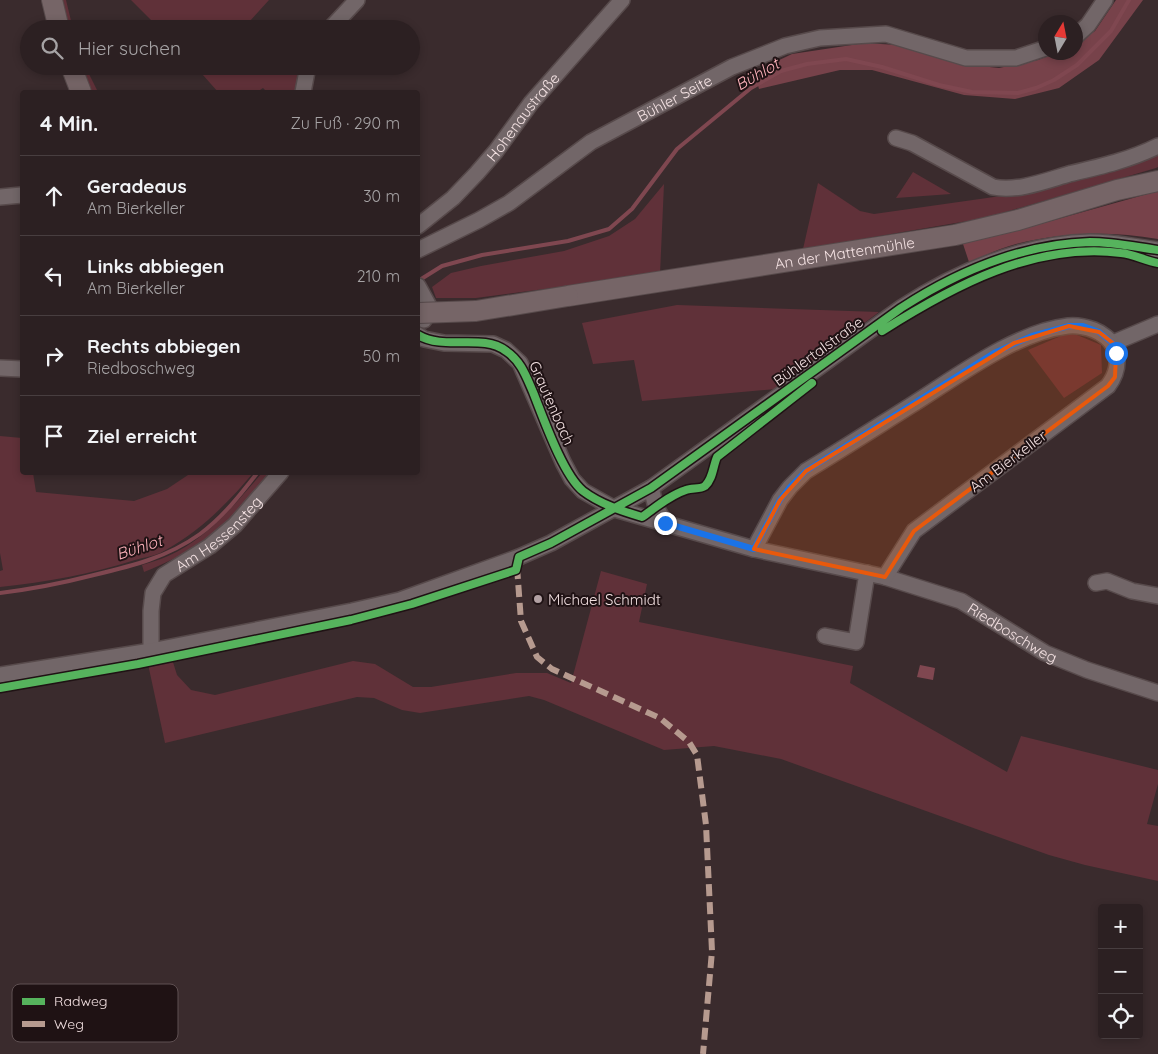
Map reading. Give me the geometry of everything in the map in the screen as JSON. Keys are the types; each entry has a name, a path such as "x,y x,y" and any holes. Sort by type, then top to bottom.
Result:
{"main road":[{"path":"52,0 57,20"},
{"path":"74,75 80,90"},
{"name":"An der Mattenmühle","path":"1118,190 1158,172"},
{"name":"An der Mattenmühle","path":"420,323 476,311 955,234 1018,220 1118,190 1158,181"}],"street":[{"path":"338,20 356,0"},
{"name":"Hohenaustraße","path":"420,224 453,198 477,173 496,151 531,103 622,0"},
{"path":"1083,29 1105,0"},
{"name":"Bühler Seite","path":"420,249 509,204 591,142 732,67 785,46 820,38 886,34 966,58 1016,58 1038,51"},
{"path":"303,90 306,75"},
{"path":"896,138 912,143 993,187 1001,189 1035,183 1117,162 1158,146"},
{"path":"0,197 20,195"},
{"name":"Bühlertalstraße","path":"0,675 151,651 400,600 519,557 551,543 651,488 925,292 970,271 1023,251 1055,244 1091,242 1158,250"},
{"path":"420,290 430,308 420,322"},
{"path":"754,549 780,500 806,471 994,353 1032,336 1069,326 1083,326 1099,332 1112,343 1158,324"},
{"name":"Grautenbach","path":"420,326 424,339 444,343 493,344 506,350 520,363 572,480 583,491 615,509"},
{"name":"Am Bierkeller","path":"885,577 914,531 1108,386 1115,377 1117,366 1116,353 1112,343"},
{"path":"0,368 20,368"},
{"name":"Am Hessensteg","path":"151,651 153,593 164,575 210,546 236,525 278,475"},
{"path":"651,488 656,507 665,523"},
{"name":"Riedboschweg","path":"615,509 754,549 885,577 961,601 1045,653 1087,670 1158,693"},
{"path":"825,636 856,642 866,573"},
{"path":"1096,583 1107,581 1132,591 1158,596"}],"highlighted area":[{"path":"1069,326 1099,332 1113,343 1116,353 1115,377 1108,386 914,531 885,577 754,549 780,500 806,471 1014,343"}],"shaded area":[{"path":"60,0 66,0 71,20 64,20"},
{"path":"131,0 269,0 251,20 151,20"},
{"path":"1116,0 1143,0 1099,60 1059,88 1015,99 964,95 872,70 840,70 759,89 754,72 792,54 865,43 897,45 970,65 999,68 1038,60 1083,60 1083,39 1095,31"},
{"path":"82,75 90,75 97,90 89,90"},
{"path":"203,75 301,75 298,90 265,90 263,88 260,90 216,90"},
{"path":"1158,151 1158,167 1156,168 985,218 803,249 818,183 860,211 874,214 1001,196"},
{"path":"913,172 951,194 896,198"},
{"path":"664,184 660,274 476,298 436,298 432,287 451,273 564,251 609,236 635,219"},
{"path":"1158,191 1158,239 1105,234 1052,237 1010,246 969,262 962,241 1015,231"},
{"path":"677,305 879,312 776,389 642,401 634,360 593,364 582,323"},
{"path":"1070,332 1101,345 1102,373 1064,398 1028,350"},
{"path":"0,436 20,438 20,475 33,475 36,492 134,501 167,489 188,475 251,475 201,526 161,553 85,573 0,587 0,571 3,570 0,553"},
{"path":"260,475 271,475 230,518 200,543 183,554 144,572 142,565 182,549 208,530 231,508"},
{"path":"601,571 647,584 639,622 853,666 850,683 1007,772 1021,736 1158,770 1158,784 1147,824 1158,826 1158,881 1049,855 781,759 714,746 664,750 544,700 529,696 420,713 402,710 374,698 357,697 165,743 148,664 172,659 177,675 191,690 215,695 353,661 375,664 413,687 431,687 516,673 547,673 571,683"},
{"path":"920,665 935,668 933,680 917,677"}],"waterway":[{"name":"Bühlot","path":"420,280 442,266 482,255 568,241 609,229 632,209 677,149 751,88 781,71 807,64 846,59 882,67 939,85 972,92 1018,93 1054,80 1077,65 1111,31 1129,0"},
{"name":"Bühlot","path":"0,593 47,586 108,572 149,560 175,549 200,534 224,513 256,475"}],"marked path":[{"path":"517,567 521,621 537,657 552,669 660,718 689,742 697,755 706,825 712,951 703,1054"}],"cycle path":[{"path":"0,688 138,664 351,620 412,604 516,570 519,557 551,543 651,488 901,308 945,282 968,271 1015,254 1065,244 1099,242 1158,250"},
{"path":"882,331 937,298 996,271 1026,261 1057,254 1089,251 1126,254 1158,263"},
{"path":"420,336 440,342 486,343 496,346 511,355 525,375 554,445 576,483 583,491 597,500 619,510 642,517 674,495 688,489 705,486 711,476 717,457 812,383"}],"place":[{"name":"Michael Schmidt","path":"538,599"}],"route":[{"path":"665,523 754,549 780,500 806,471 994,353 1014,343 1050,330 1069,326 1083,326 1099,332 1112,343 1116,353"}]}
